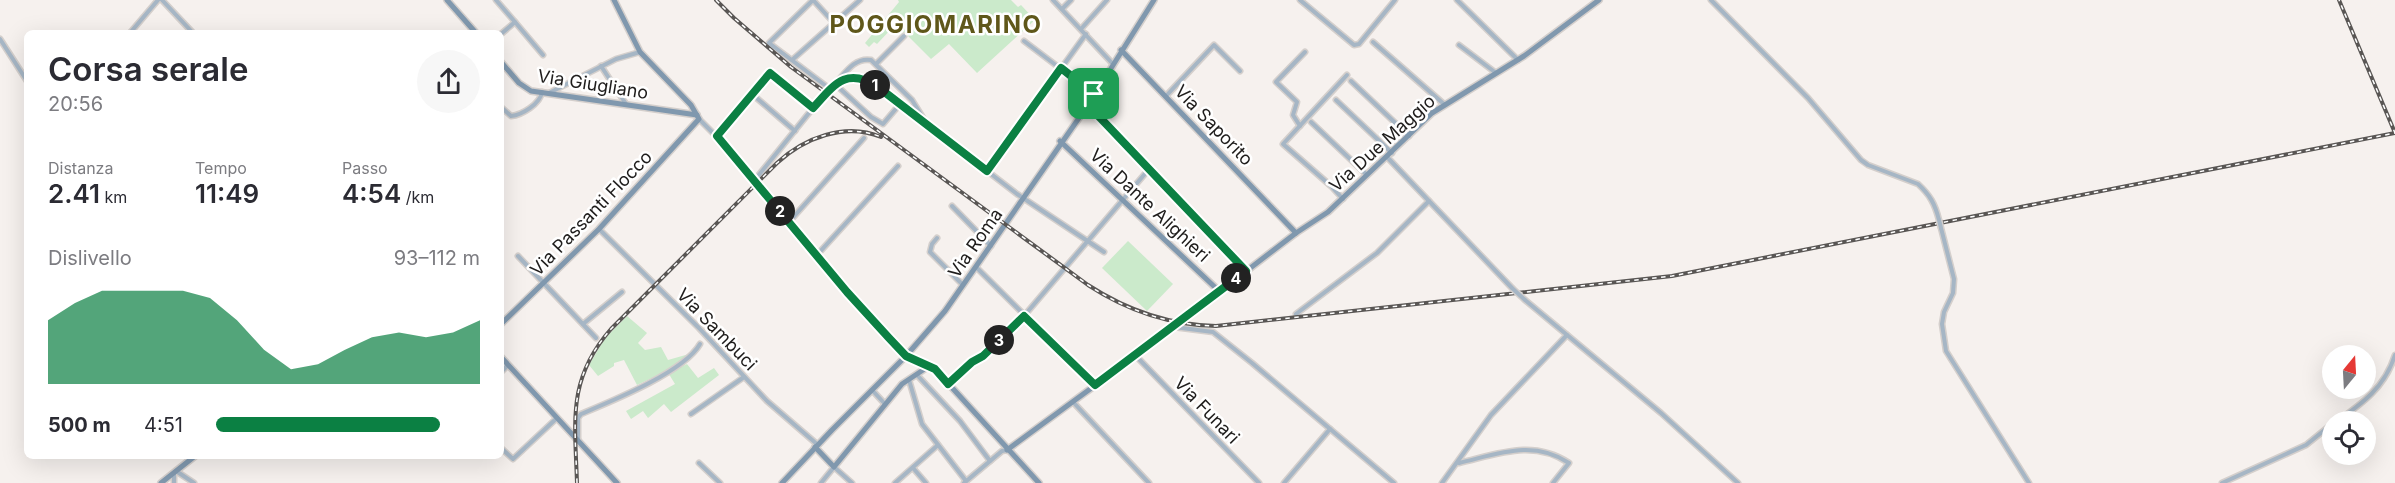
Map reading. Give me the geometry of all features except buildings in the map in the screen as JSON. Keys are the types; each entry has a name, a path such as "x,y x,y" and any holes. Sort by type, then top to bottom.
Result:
{"main road":[{"path":"447,0 473,30"},
{"path":"614,0 640,52 691,105 696,116"},
{"path":"1112,63 1154,0"},
{"name":"Via Due Maggio","path":"1007,450 1136,356 1296,233 1328,212 1432,113 1561,31 1599,0"},
{"name":"Via Saporito","path":"1121,50 1296,233"},
{"name":"Via Roma","path":"782,483 871,389 906,356 963,285 1060,141 1088,105 1112,63"},
{"name":"Via Giugliano","path":"504,65 525,88 696,116"},
{"name":"Via Passanti Flocco","path":"504,321 598,229 696,116"},
{"name":"Via Dante Alighieri","path":"1060,141 1218,291"},
{"path":"504,360 617,483"},
{"path":"816,446 834,467 902,384 929,366 935,369 1039,483"},
{"path":"161,483 191,459"}],"street":[{"path":"133,30 160,0 190,30"},
{"path":"496,0 543,55"},
{"path":"830,89 769,43 813,0 834,23"},
{"path":"792,60 860,0"},
{"path":"1053,0 1112,63"},
{"path":"1062,9 1071,0"},
{"path":"1082,29 1107,0"},
{"path":"1299,0 1354,45 1359,44 1395,0"},
{"path":"1457,0 1518,60"},
{"path":"1712,0 1808,98 1861,160 1868,165 1918,184 1924,189 1935,206 1954,279 1953,293 1942,324 1946,351 2029,483"},
{"path":"504,31 515,22"},
{"path":"987,171 1086,34"},
{"path":"876,64 904,36"},
{"path":"0,39 24,76"},
{"path":"1024,41 1094,94"},
{"path":"1373,42 1445,105"},
{"path":"1166,96 1214,45 1240,71"},
{"path":"1459,45 1496,73"},
{"path":"549,93 601,66 640,52"},
{"path":"1300,126 1293,115 1297,102 1276,82 1305,52"},
{"path":"754,181 813,108 858,61 868,59 876,64 912,100 927,125"},
{"path":"601,66 627,105"},
{"path":"717,136 770,73 813,108"},
{"path":"1343,199 1283,144 1347,75"},
{"path":"835,84 843,79 867,80 1023,199 1104,252"},
{"path":"1351,81 1409,136"},
{"path":"835,84 871,117 883,124 900,104"},
{"path":"504,110 511,116 516,116 539,100 542,92"},
{"path":"752,94 795,131"},
{"path":"1336,100 1389,155 1457,232 1512,288 1661,413 1738,483"},
{"path":"1088,105 1246,271"},
{"path":"696,116 717,136 816,256 881,330 906,356 929,366"},
{"path":"1311,122 1368,175"},
{"path":"789,222 864,138"},
{"path":"816,256 898,166"},
{"path":"948,384 972,362 983,356 1024,316 1149,169"},
{"path":"1296,314 1377,253 1429,201"},
{"path":"952,206 991,246"},
{"name":"Via Sambuci","path":"598,229 685,314 767,401 816,446"},
{"path":"937,238 930,252 963,285"},
{"path":"518,256 596,338"},
{"path":"976,268 1095,385"},
{"path":"583,324 622,292"},
{"path":"1173,327 1213,332 1394,483"},
{"path":"1442,483 1491,415 1567,335"},
{"path":"578,441 581,414 618,398 688,360 700,344"},
{"name":"Via Funari","path":"1136,356 1259,483"},
{"path":"2352,411 2382,383 2395,356"},
{"path":"504,369 508,365"},
{"path":"916,375 960,421 990,461"},
{"path":"690,414 744,377"},
{"path":"909,380 922,424 965,482 1002,451 1007,450"},
{"path":"871,389 886,405"},
{"path":"1073,402 1149,483"},
{"path":"504,451 513,459 557,418"},
{"path":"1284,483 1330,429"},
{"path":"2223,483 2306,445 2322,432"},
{"path":"895,483 938,446"},
{"path":"1458,463 1506,452 1541,450 1569,463 1553,483"},
{"path":"699,463 720,483"},
{"path":"821,483 834,467 852,483"},
{"path":"913,468 926,483"},
{"path":"174,483 175,471 194,483"}],"green space":[{"path":"898,0 1011,0 1018,7 1021,5 1035,20 977,73 949,44 931,59 904,32 901,34 894,26 877,44 874,42 869,47 865,43 899,2"},
{"path":"1128,241 1173,284 1147,311 1102,268"},
{"path":"627,316 647,333 638,343 645,350 661,347 668,360 689,354 691,357 681,363 681,367 687,364 698,378 714,368 719,375 671,412 664,404 648,418 643,411 631,419 626,411 675,384 667,371 637,385 624,360 614,363 614,366 598,376 589,365 605,338"}],"railway":[{"path":"716,0 791,67 1088,285 1118,302 1149,315 1182,323 1216,326 1672,276 2395,133 2339,0"},
{"path":"577,483 575,420 580,383 597,347 611,329 788,154 812,140 839,132 853,131 881,137"}],"district":[{"name":"POGGIOMARINO","path":"936,24"}],"route":[{"path":"1061,68 1094,94 1088,105 1246,271 1095,385 1024,316 983,356 972,362 948,384 935,369 906,356 889,338 816,256 717,136 770,73 813,108 835,84 851,77 860,78 878,87 987,171 1061,68"}]}
